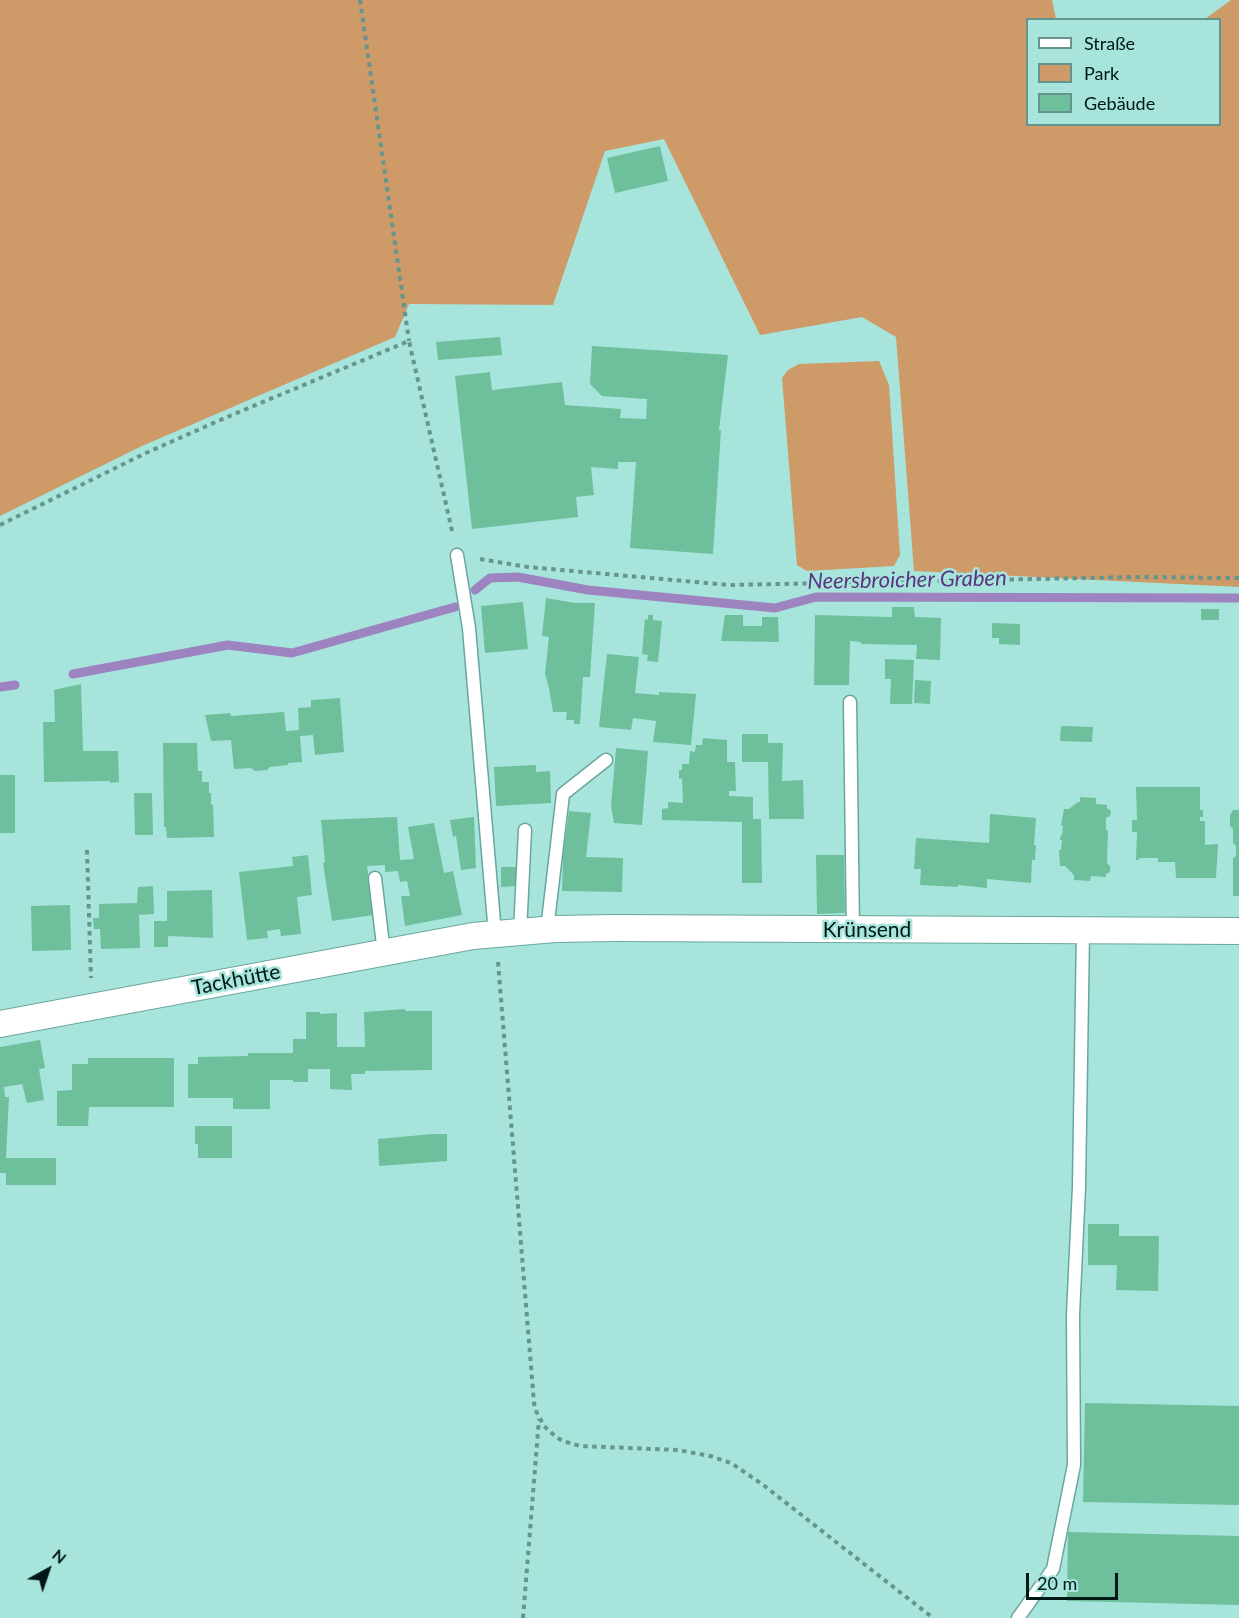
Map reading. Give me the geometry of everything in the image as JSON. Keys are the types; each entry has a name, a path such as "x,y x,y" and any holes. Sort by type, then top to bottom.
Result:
{"street":[{"name":"Krünsend","path":"484,935 583,928 1239,931"},
{"name":"Tackhütte","path":"0,1024 484,935"}],"lane":[{"path":"457,555 469,628 484,935"},
{"path":"850,702 853,930"},
{"path":"547,930 563,794 606,760"},
{"path":"520,932 525,830"},
{"path":"375,879 384,953"},
{"path":"1018,1618 1053,1569 1074,1465 1073,1315 1079,1187 1083,931"}],"path":[{"path":"360,0 409,341 457,555 528,567 729,585 1239,578"},
{"path":"0,525 146,453 409,341"},
{"path":"87,850 91,982 96,1006"},
{"path":"484,935 502,995 534,1403 539,1419 556,1437 580,1446 678,1450 731,1463 762,1484 933,1618"},
{"path":"523,1618 539,1419"}],"green space":[{"path":"0,0 1052,0 1056,18 1026,18 1026,126 1221,126 1221,18 1206,18 1231,0 1239,0 1239,587 914,571 896,337 862,317 760,335 664,139 605,151 553,305 409,304 395,337 142,446 0,516"},
{"path":"879,361 889,385 900,555 894,566 807,571 797,565 782,378 788,370 799,364"}],"building":[{"path":"660,146 668,181 615,193 607,158"},
{"path":"500,337 502,355 438,360 436,342"},
{"path":"592,346 728,355 719,430 721,430 713,554 630,548 636,462 618,462 618,469 591,467 594,495 576,497 578,517 472,529 455,376 490,372 492,390 562,382 565,405 621,409 620,418 646,419 647,399 602,396 590,384"},
{"path":"546,598 575,603 595,603 590,677 583,677 580,724 574,724 574,720 566,720 567,712 553,712 545,674 549,637 542,636"},
{"path":"523,602 528,649 485,653 481,606"},
{"path":"892,607 914,607 915,617 941,618 940,660 916,659 917,645 861,644 861,642 850,641 849,685 814,685 815,615 892,617"},
{"path":"1201,609 1219,609 1219,620 1201,620"},
{"path":"648,615 653,615 653,620 662,621 658,662 647,661 648,655 642,654 645,619 648,620"},
{"path":"725,615 743,615 743,626 762,626 762,617 778,617 779,642 721,641"},
{"path":"992,623 1020,624 1020,645 999,644 999,638 992,638"},
{"path":"607,654 639,657 635,693 696,694 691,745 653,742 656,721 633,718 631,730 599,727"},
{"path":"885,659 914,660 912,704 890,704 891,679 885,679"},
{"path":"915,680 931,681 930,704 914,703"},
{"path":"81,684 83,751 118,751 119,782 44,782 43,722 55,722 54,690"},
{"path":"340,698 344,752 315,755 313,735 300,736 302,762 270,767 267,770 234,769 231,740 211,741 205,715 230,713 231,716 284,712 286,731 299,730 298,708 311,707 311,700"},
{"path":"1061,726 1093,727 1092,742 1060,741"},
{"path":"742,734 768,734 768,743 783,743 782,781 803,780 804,819 769,819 768,762 742,762"},
{"path":"703,738 727,740 727,762 735,762 736,791 729,791 729,796 753,797 753,819 761,819 762,883 742,883 742,822 662,820 662,809 668,808 668,802 683,803 682,778 679,779 679,770 682,770 682,764 689,764 690,751 695,752 696,745 702,745"},
{"path":"163,743 197,743 198,771 202,771 202,782 209,782 211,805 213,804 214,837 167,838 166,827 164,827"},
{"path":"616,748 648,751 642,825 614,823 611,806"},
{"path":"536,765 536,772 550,771 551,803 496,806 494,767"},
{"path":"0,775 15,775 15,833 0,833"},
{"path":"1136,787 1200,787 1200,810 1203,810 1203,817 1200,817 1200,821 1205,821 1205,845 1218,844 1216,878 1176,878 1175,862 1158,862 1158,858 1136,860 1137,832 1132,832 1132,820 1137,820"},
{"path":"134,793 152,793 153,835 135,835"},
{"path":"1080,797 1096,798 1096,804 1107,805 1111,811 1110,816 1106,818 1107,863 1110,866 1110,872 1106,874 1106,877 1091,876 1090,881 1074,880 1074,875 1065,866 1060,866 1059,850 1061,850 1062,840 1060,840 1063,826 1061,825 1064,809 1069,809 1080,802"},
{"path":"1233,810 1239,810 1239,896 1233,896 1233,858 1236,856 1236,846 1233,843 1230,815"},
{"path":"569,811 591,813 586,857 623,858 622,892 562,891 563,856"},
{"path":"990,814 1036,818 1035,860 1032,860 1031,883 987,879 987,888 920,885 921,869 914,869 916,838 989,843"},
{"path":"397,817 400,860 414,859 408,827 434,823 444,873 453,871 462,915 405,926 401,896 410,896 407,881 400,882 398,871 385,872 385,865 367,866 374,915 332,921 323,863 325,862 321,820"},
{"path":"474,817 476,868 461,870 456,836 453,837 450,820"},
{"path":"308,855 312,895 297,897 301,934 281,936 280,929 267,931 268,938 247,940 239,872 293,866 292,857"},
{"path":"816,855 844,855 845,913 817,914"},
{"path":"501,867 516,867 516,886 501,887"},
{"path":"153,886 154,914 139,915 140,948 101,949 100,929 94,929 93,918 99,918 99,904 137,903 138,887"},
{"path":"212,890 213,938 168,936 168,947 154,947 154,921 167,921 167,891"},
{"path":"70,905 71,950 32,951 31,906"},
{"path":"405,1009 405,1011 432,1011 432,1070 365,1071 365,1074 351,1074 352,1090 330,1089 330,1069 308,1069 308,1082 270,1080 270,1109 233,1109 233,1098 188,1098 188,1064 198,1064 198,1057 248,1056 248,1053 293,1053 293,1039 306,1039 306,1012 337,1013 337,1047 365,1047 364,1012"},
{"path":"40,1040 45,1068 39,1069 44,1100 27,1103 22,1084 4,1087 5,1097 9,1097 6,1158 56,1158 56,1185 6,1185 6,1173 0,1173 0,1047"},
{"path":"88,1058 174,1058 174,1107 89,1107 88,1126 57,1126 57,1091 72,1090 72,1064 88,1064"},
{"path":"195,1126 232,1126 232,1158 198,1158"},
{"path":"447,1134 447,1161 379,1166 378,1139"},
{"path":"1088,1224 1119,1224 1119,1236 1159,1236 1158,1291 1116,1290 1117,1265 1088,1265"},
{"path":"1085,1403 1239,1406 1239,1505 1083,1502"},
{"path":"1068,1532 1239,1536 1239,1605 1067,1601"}],"waterway":[{"name":"Neersbroicher Graben","path":"475,590 490,578 518,577 588,590 775,608 816,597 1239,598"},
{"name":"Neersbroicher Graben","path":"73,674 228,645 292,653 455,607"},
{"name":"Neersbroicher Graben","path":"0,687 15,685"}]}
